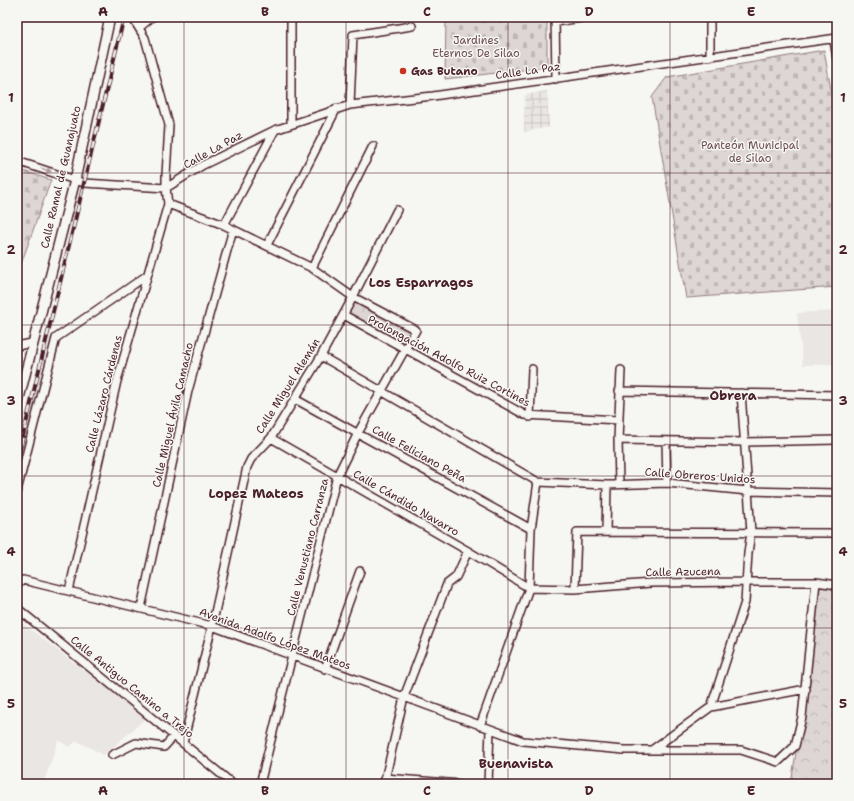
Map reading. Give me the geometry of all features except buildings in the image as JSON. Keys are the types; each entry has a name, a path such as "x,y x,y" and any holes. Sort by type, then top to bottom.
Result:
{"street":[{"name":"Calle Ramal de Guanajuato","path":"17,406 75,180 110,17"},
{"path":"152,17 137,21 145,38 169,126 166,175 168,204 224,225 267,245 312,268 353,297"},
{"path":"291,17 291,124"},
{"path":"556,78 555,20 587,17"},
{"path":"710,17 710,57"},
{"path":"350,105 353,35 412,26"},
{"path":"835,39 837,59"},
{"name":"Calle La Paz","path":"166,188 203,165 275,130 337,108 350,105 433,96 835,39"},
{"path":"267,245 337,108"},
{"path":"224,225 275,130"},
{"path":"312,268 373,146"},
{"path":"17,160 84,183 166,188"},
{"name":"Calle Lázaro Cárdenas","path":"69,591 116,381 168,204"},
{"name":"Calle Miguel Alemán","path":"183,743 212,626 247,467 251,459 271,438 321,356 344,316 397,210"},
{"name":"Calle Miguel Ávila Camacho","path":"141,608 188,391 233,230"},
{"path":"17,491 56,338 146,276"},
{"name":"Calle Venustiano Carranza","path":"260,784 337,476 358,433 416,330 353,297"},
{"name":"Prolongación Adolfo Ruiz Cortines","path":"344,316 530,416 619,420"},
{"path":"17,346 32,343"},
{"path":"321,356 538,482 531,528 529,588 480,726"},
{"path":"530,416 532,369"},
{"path":"619,484 618,440 621,370"},
{"path":"619,391 837,396"},
{"path":"711,707 745,602 751,532 741,393"},
{"name":"Calle Feliciano Peña","path":"295,399 531,528"},
{"name":"Calle Cándido Navarro","path":"271,438 468,551 529,588"},
{"path":"618,440 745,442 837,440"},
{"path":"666,441 667,483"},
{"name":"Calle Obreros Unidos","path":"538,482 607,485 667,483 748,491 837,493"},
{"path":"606,532 607,485"},
{"path":"575,589 577,532 837,533"},
{"path":"461,784 384,781 404,697 447,584 456,577 468,551"},
{"path":"325,668 360,571"},
{"name":"Avenida Adolfo López Mateos","path":"17,585 23,580 212,626 292,657 523,741 624,750 741,750 778,762 795,746 802,717 806,689"},
{"name":"Calle Azucena","path":"529,588 575,589 651,583 746,582 816,582 837,585"},
{"path":"653,749 711,707 806,689 816,582"},
{"name":"Calle Antiguo Camino a Trejo","path":"17,608 233,784"},
{"path":"488,784 490,729"},
{"path":"112,755 136,743 164,747 174,736"}],"shaded area":[{"path":"547,91 549,127 524,132 525,95"},
{"path":"837,311 837,364 803,365 797,313"},
{"path":"17,619 146,718 104,755 77,741 69,747 57,739 58,741 43,784 17,784"}],"green space":[{"name":"Jardines Eternos De Silao","path":"446,17 547,17 547,67 445,79"},
{"name":"Panteón Municipal de Silao","path":"824,50 837,124 837,287 686,298 652,97 667,77"},
{"path":"17,169 51,180 21,264 17,263"},
{"path":"355,302 411,329 403,343 348,315"},
{"path":"816,582 837,591 837,784 791,784 806,689"}],"railway":[{"path":"17,461 124,17"}],"place":[{"name":"Gas Butano","path":"403,71"}],"district":[{"name":"Los Esparragos","path":"421,282"},
{"name":"Obrera","path":"733,395"},
{"name":"Lopez Mateos","path":"256,493"},
{"name":"Buenavista","path":"516,763"}]}
